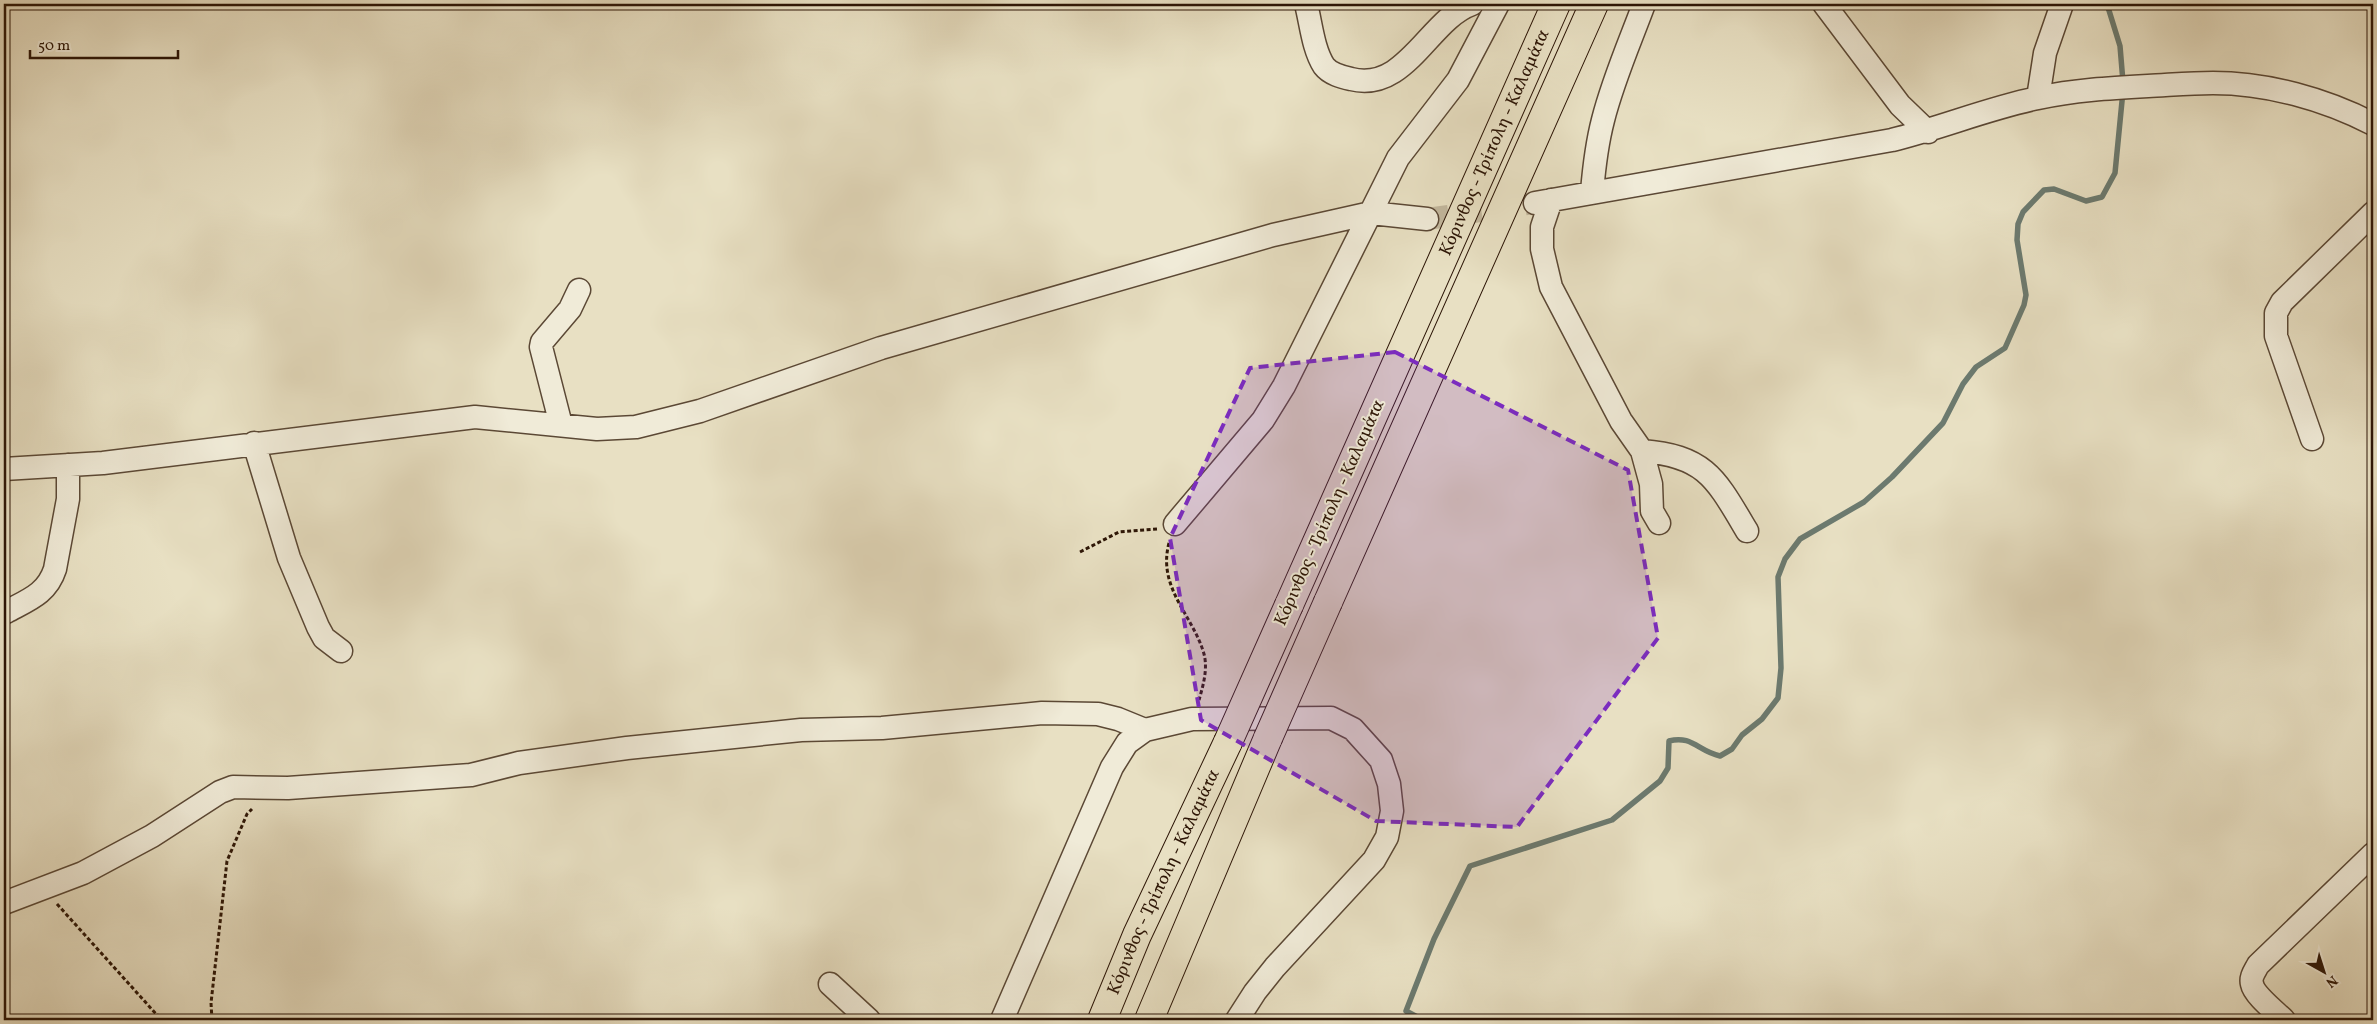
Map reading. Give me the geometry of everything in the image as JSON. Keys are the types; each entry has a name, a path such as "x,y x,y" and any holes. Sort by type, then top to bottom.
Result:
{"highway":[{"name":"Κόρινθος - Τρίπολη - Καλαμάτα","path":"1102,1020 1137,935 1228,742 1556,4"},
{"name":"Κόρινθος - Τρίπολη - Καλαμάτα","path":"1149,1020 1268,738 1594,4"}],"street":[{"path":"1306,4 1316,44 1325,67 1337,75 1361,81 1376,78 1400,67 1424,46 1448,20 1465,6 1472,4"},
{"path":"1175,524 1263,420 1279,395 1398,158 1458,80 1498,4"},
{"path":"1592,192 1602,121 1644,4"},
{"path":"1824,4 1900,105 1928,132"},
{"path":"2038,98 2045,53 2062,4"},
{"path":"1659,523 1652,512 1650,484 1642,450 1620,421 1551,287 1542,241 1543,202 1592,192 1799,158 1928,132 2038,98 2116,88 2212,83 2260,88 2292,94 2343,110 2373,124"},
{"path":"4,469 103,463 476,417 597,429 636,427 668,421 881,348 1273,235 1371,213 1427,219"},
{"path":"2312,439 2276,336 2276,313 2282,302 2373,213"},
{"path":"561,425 541,347 542,342 570,309 579,290"},
{"path":"254,443 292,566 324,638 341,651"},
{"path":"1642,450 1689,459 1704,470 1715,481 1747,531"},
{"path":"6,612 39,594 52,580 56,570 68,499 68,465"},
{"path":"4,903 83,873 144,840 220,792 233,787 274,788 471,775 519,763 617,749 801,730 882,728 1042,713 1098,714 1118,719 1145,730"},
{"path":"1002,1020 1112,767 1127,743 1145,730 1192,719 1331,718 1354,729 1380,760 1389,784 1392,811 1387,837 1374,860 1275,967 1255,992 1237,1020"},
{"path":"2284,1020 2255,991 2251,983 2252,976 2258,965 2373,854"},
{"path":"830,984 869,1020"}],"path":[{"path":"1080,552 1119,532 1152,531 1175,524"},
{"path":"1175,524 1167,551 1168,576 1177,603 1204,654 1205,665 1204,685 1192,719"},
{"path":"212,1020 211,1003 227,861 247,814 274,788"},
{"path":"45,887 64,915 157,1015 171,1020"}],"highlighted area":[{"path":"1395,352 1628,470 1658,638 1517,827 1376,821 1201,720 1170,538 1250,368"}],"waterway":[{"path":"2107,4 2120,46 2123,82"},
{"path":"1423,1020 1406,1011 1434,939 1470,866 1612,820 1660,781 1668,768 1669,741 1684,740 1720,756 1732,749 1742,735 1762,719 1778,698 1781,668 1778,577 1785,559 1800,539 1864,502 1892,477 1943,423 1963,384 1976,367 2005,348 2024,305 2026,295 2017,240 2018,224 2023,212 2044,190 2054,189 2086,201 2102,197 2115,173 2123,91"}],"tunnel":[{"path":"1427,219 1535,203"}]}
